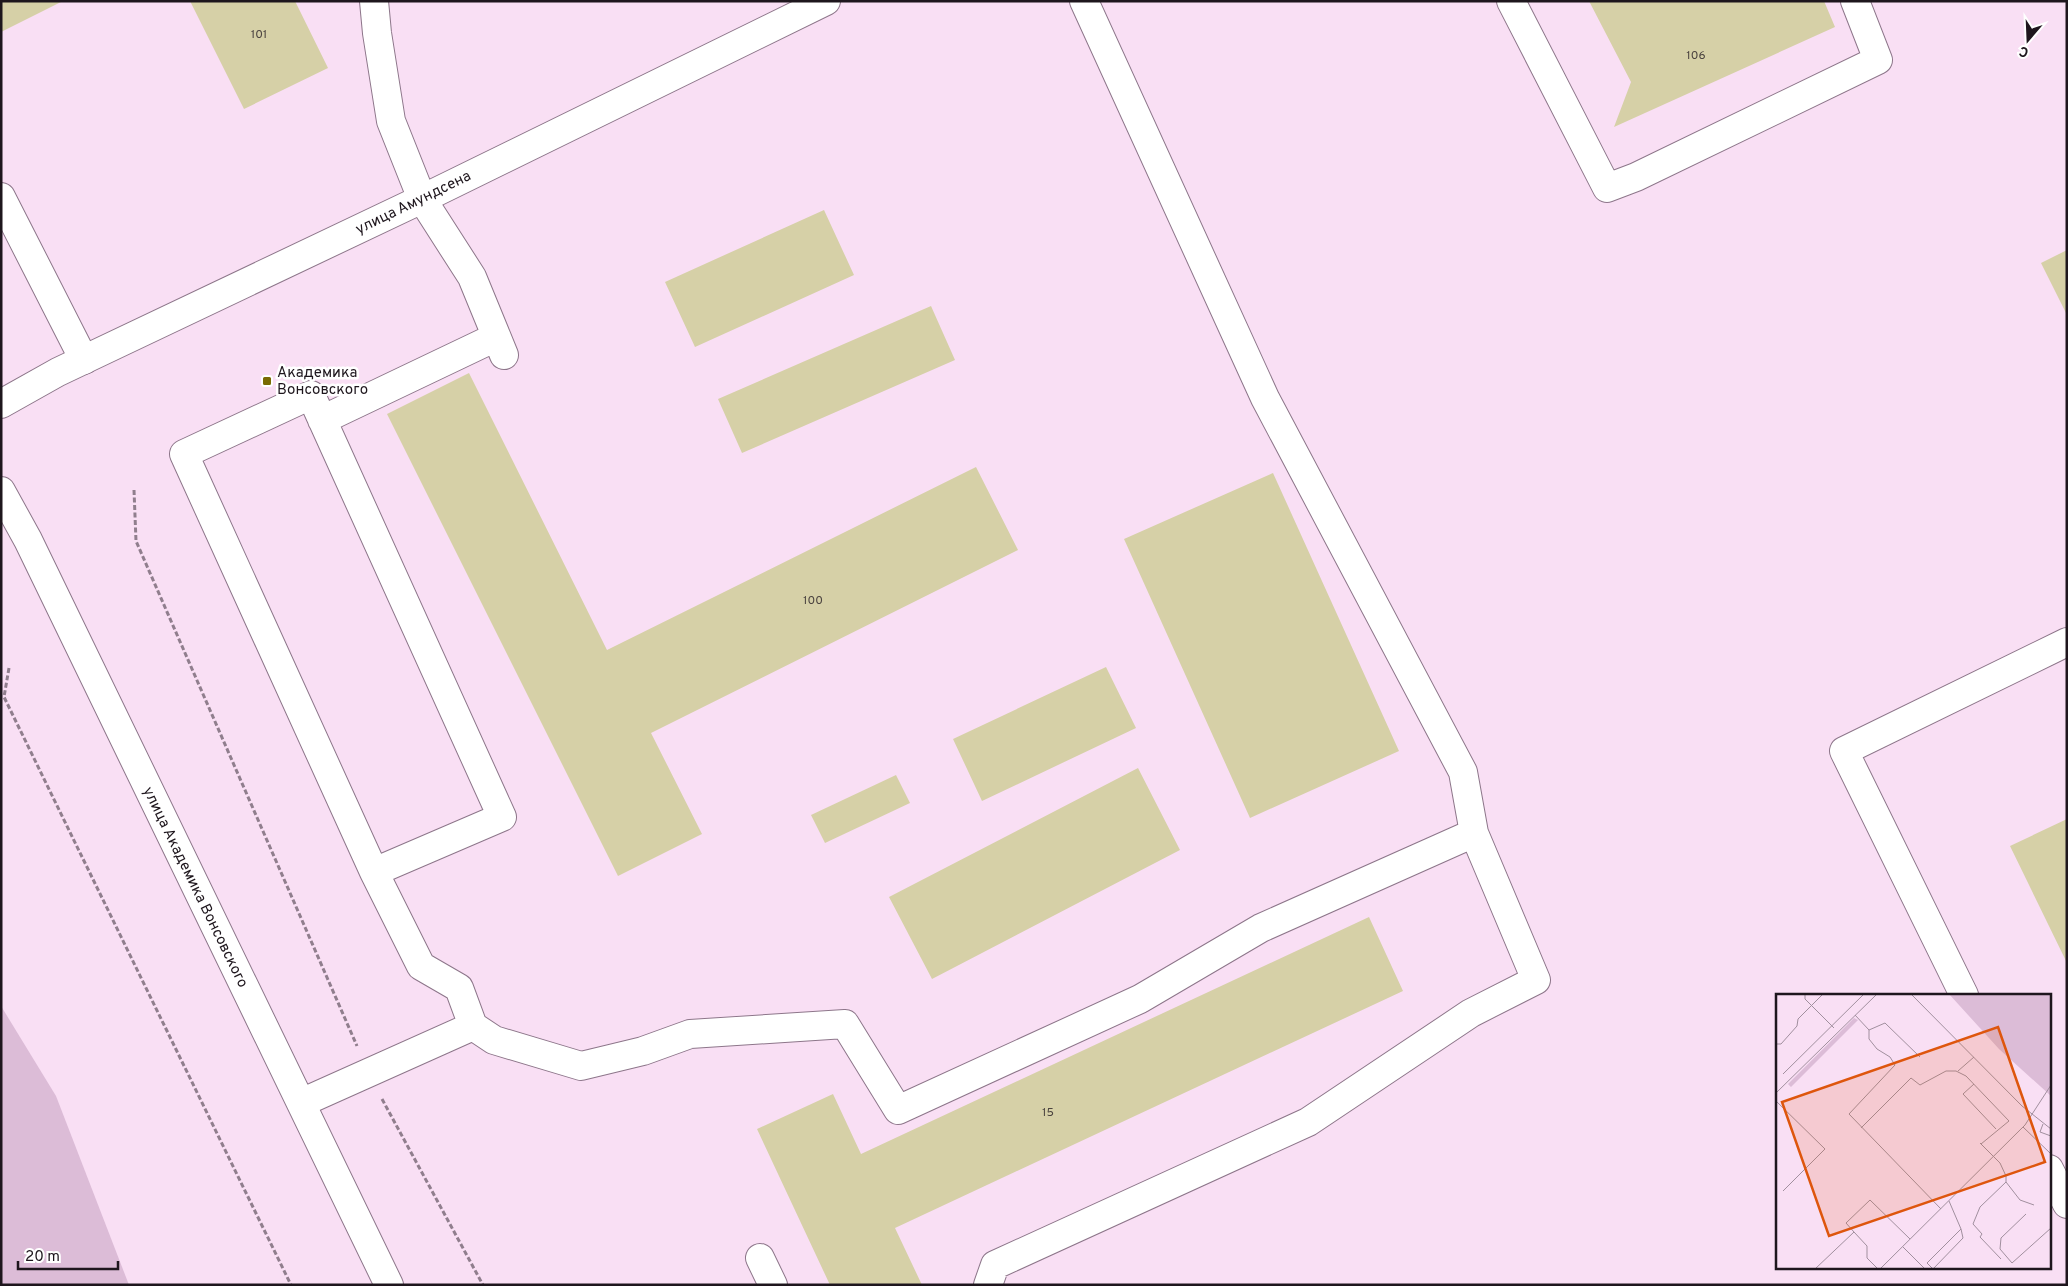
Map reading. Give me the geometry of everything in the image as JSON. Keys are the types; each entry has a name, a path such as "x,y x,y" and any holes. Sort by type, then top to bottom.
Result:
{"main road":[{"path":"322,420 500,346 472,277 422,199 391,121 377,33 374,1"},
{"name":"улица Амундсена","path":"1,404 58,372 422,199 826,1"},
{"path":"988,1285 996,1265 1308,1122 1471,1013 1536,980 1474,833 1463,772 1265,398 1084,1"},
{"path":"1511,1 1607,188 1636,177 1878,60 1855,1"},
{"path":"1,197 84,360"},
{"path":"374,872 502,817 310,396 184,454 374,872 421,966 459,988 473,1026 494,1040 581,1066 643,1051 690,1034 845,1024 898,1110 1140,999 1261,928 1474,833"},
{"name":"улица Академика Вонсовского","path":"1,491 32,549 389,1285"},
{"path":"1964,994 1844,751 2067,642"},
{"path":"301,1103 473,1026"},
{"path":"2050,1171 2067,1204"},
{"path":"760,1258 773,1285"}],"path":[{"path":"134,490 136,540 368,1072 483,1285"},
{"path":"9,668 4,696 291,1285"}],"shaded area":[{"path":"1,1006 56,1096 129,1285 1,1285"}],"building":[{"path":"1,1 63,1 1,32"},
{"path":"190,1 295,1 328,68 244,109"},
{"path":"1589,1 1824,1 1835,27 1614,127 1631,82"},
{"path":"824,210 854,275 695,347 665,282"},
{"path":"2067,250 2067,315 2041,263"},
{"path":"931,306 955,360 742,453 718,399"},
{"path":"469,373 607,650 976,467 1018,550 651,733 702,834 618,876 387,414"},
{"path":"1273,473 1399,751 1250,818 1124,539"},
{"path":"1106,667 1136,728 982,801 953,739"},
{"path":"1138,768 1180,850 932,979 889,897"},
{"path":"896,775 910,803 825,843 811,815"},
{"path":"2067,819 2067,963 2010,846"},
{"path":"1369,917 1403,991 895,1228 922,1285 830,1285 757,1129 833,1094 861,1154"}],"place":[{"name":"Академика Вонсовского","path":"267,381"}]}
